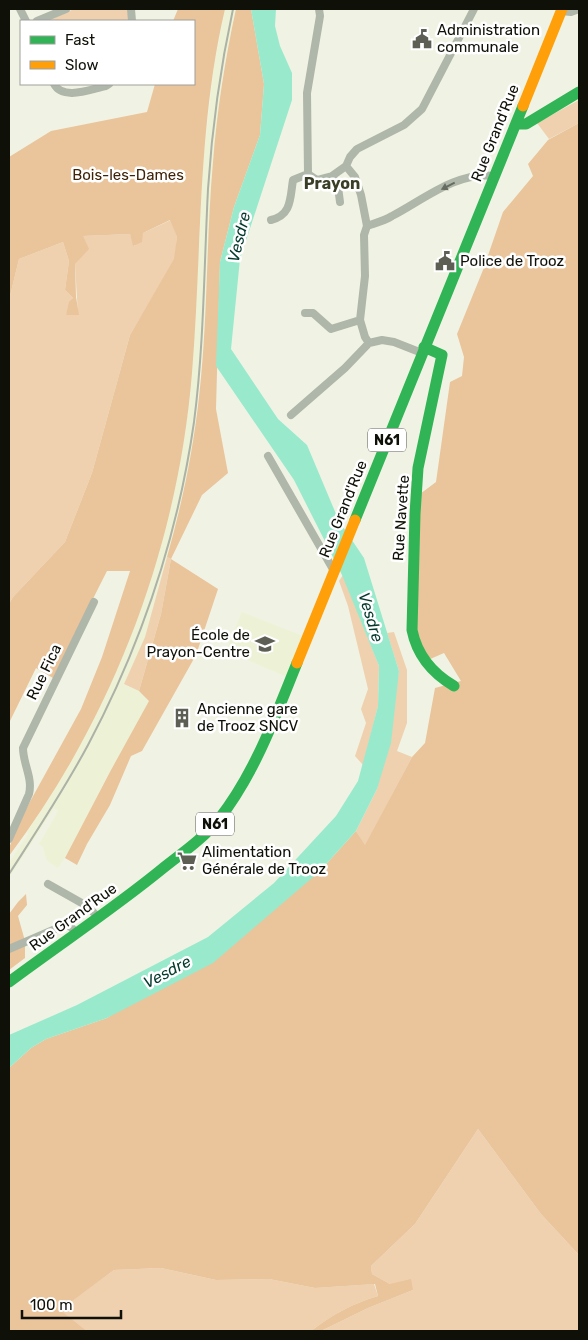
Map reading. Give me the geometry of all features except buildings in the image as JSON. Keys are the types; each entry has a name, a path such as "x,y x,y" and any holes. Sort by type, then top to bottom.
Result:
{"main road":[{"name":"Rue Grand'Rue","path":"9,982 136,890 206,834 234,798 249,774 262,747 350,533 562,10"},
{"path":"516,124 526,124 579,92"},
{"name":"Rue Navette","path":"423,350 442,356 422,445 415,506 412,630 416,646 421,654 438,676 454,686"},
{"name":"Rue Grand'Rue","path":"9,976 73,929 153,876"}],"street":[{"path":"39,20 66,9"},
{"path":"308,174 307,93 320,16 319,9"},
{"path":"308,174 317,180 332,176 346,166 350,157 357,149 404,125 422,110 474,9"},
{"name":"Rue Grand'Rue","path":"562,10 572,12 579,9"},
{"path":"55,85 62,92 74,93 108,85"},
{"path":"346,166 355,176 362,194 366,222 364,235 365,276 360,320 365,337 370,343"},
{"path":"271,220 280,218 286,212 293,180 308,174"},
{"path":"366,222 391,217 454,182 483,174 494,176"},
{"path":"332,176 338,186 340,202"},
{"path":"305,313 313,313 331,329 360,320"},
{"path":"291,415 345,368 370,343 382,340 423,350"},
{"path":"268,456 335,568"},
{"name":"Rue Fica","path":"9,839 31,786 22,748 94,602"},
{"name":"Rue Grand'Rue","path":"48,884 87,906 95,914"},
{"path":"9,949 60,927 68,925 73,929"}],"shaded area":[{"path":"74,9 128,9 128,20 49,20"},
{"path":"225,9 236,9 224,67 213,163 203,349 193,446 178,517 145,637 124,684 139,691 150,701 58,868 46,859 43,847 39,844 58,811 54,808 9,878 9,863 28,834 27,832 55,788 94,719 161,542 168,515 183,444 190,397 203,162 214,65"},
{"path":"579,100 579,123 549,139 537,123"},
{"path":"171,220 177,237 175,259 130,335 92,473 65,542 13,597 9,604 9,300 19,259 63,242 69,261 65,290 73,298 66,315 78,315 75,264 83,236 130,234 134,246 143,233"},
{"path":"167,557 171,559 161,614 139,691 124,684 145,637"},
{"path":"343,575 379,666 378,706 363,765 355,756 366,723 361,709 368,689 348,606 339,581"},
{"name":"École de Prayon-Centre","path":"242,612 303,636 287,677 226,651"},
{"path":"394,632 407,670 407,723 397,751 412,757 365,846 356,831 377,789 399,671 387,633"},
{"path":"478,1129 541,1214 579,1255 579,1331 321,1331 368,1308 413,1290 390,1284 372,1274 371,1266 415,1224"},
{"path":"161,1268 216,1280 269,1279 315,1288 374,1284 378,1296 343,1310 311,1331 87,1331 59,1310 114,1270"}],"green space":[{"name":"Bois-les-Dames","path":"178,9 225,9 209,99 192,373 184,438 172,502 155,565 134,628 109,688 80,747 46,803 9,856 9,848 21,818 81,709 102,657 130,571 107,571 53,678 36,668 9,723 9,604 13,597 65,542 92,473 130,335 174,259 177,237 170,220 143,233 142,242 133,246 130,234 83,236 89,249 75,264 76,297 79,315 66,315 69,302 73,298 65,290 69,261 63,242 19,259 9,300 9,157 51,131 147,112 155,85 195,85 195,20 173,20"},
{"path":"236,9 251,9 264,84 260,135 234,207 220,262 216,409 228,473 202,495 171,559 167,557 194,438 199,397 204,338 211,192 222,85"},
{"path":"579,123 579,1255 541,1214 478,1129 415,1224 371,1266 372,1274 390,1284 411,1279 413,1290 368,1308 321,1331 311,1331 343,1310 378,1296 375,1284 315,1288 269,1279 216,1280 161,1268 114,1270 60,1310 87,1331 9,1331 9,1068 31,1048 46,1039 107,1018 319,872 356,831 365,845 412,757 425,743 435,688 461,681 444,653 428,660 413,633 420,494 436,482 450,382 462,376 464,357 457,334 483,270 503,212 533,176 528,164 548,140"},
{"path":"171,559 218,589 196,655 142,751 131,756 110,805 77,865 65,858 149,701 139,691 161,614"},
{"path":"26,894 27,905 18,916 25,941 25,958 9,970 9,914"}],"water":[{"name":"Vesdre","path":"251,9 276,9 275,26 280,46 292,73 292,100 240,259 231,349 278,419 307,445 339,521 364,558 399,671 391,743 377,789 356,831 319,872 213,963 107,1018 46,1039 31,1048 9,1068 9,1035 77,1005 208,937 274,883 336,816 358,781 378,706 379,666 342,575 294,480 216,366 220,262 234,207 260,135 264,84"}],"railway":[{"path":"9,874 50,811 88,745 125,668 155,588 178,506 194,422 202,335 208,189 212,144 220,76 233,9"}],"traffic: fast":[{"path":"516,124 526,124 579,92"},
{"path":"355,520 523,106"},
{"path":"424,347 442,355 418,468 412,630 422,655 432,669 454,686"},
{"path":"9,982 143,884 192,846 213,826 232,801 254,764 297,663"}],"traffic: slow":[{"path":"523,106 562,9"},
{"path":"297,663 355,520"}],"place":[{"name":"Administration communale","path":"422,39"},
{"name":"Police de Trooz","path":"445,261"},
{"name":"École de Prayon-Centre","path":"265,644"},
{"name":"Ancienne gare de Trooz SNCV","path":"182,718"},
{"name":"Alimentation Générale de Trooz","path":"187,861"}],"district":[{"name":"Prayon","path":"332,183"}]}
